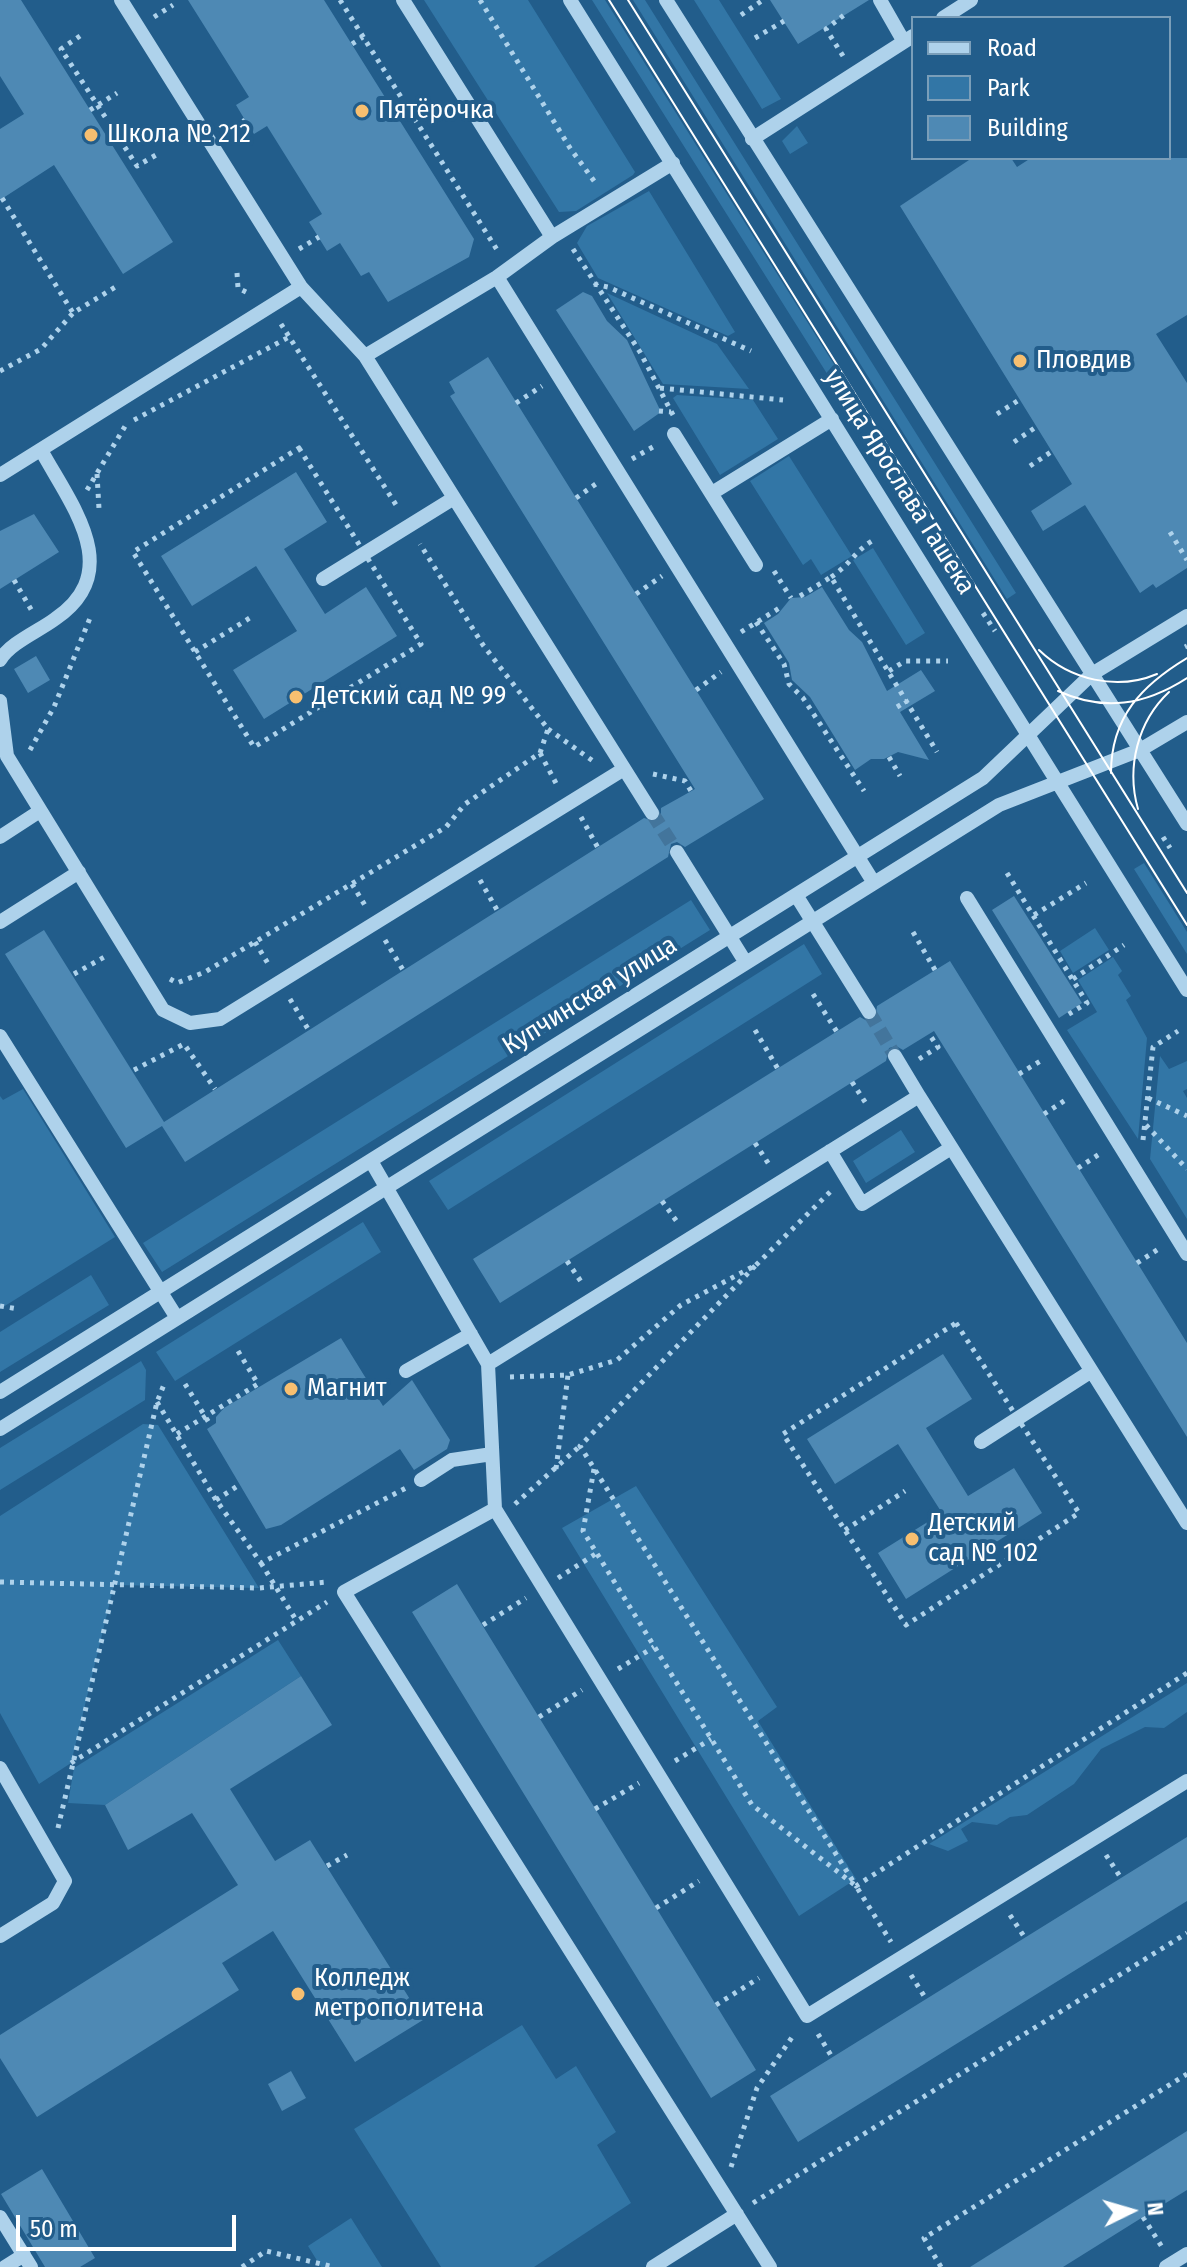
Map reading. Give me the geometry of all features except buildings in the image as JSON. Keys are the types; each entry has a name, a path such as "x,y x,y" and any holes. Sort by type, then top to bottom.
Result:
{"street":[{"path":"121,0 301,287 365,356 652,813"},
{"path":"403,0 552,237"},
{"name":"улица Ярослава Гашека","path":"570,0 1187,990"},
{"path":"666,0 1187,824"},
{"path":"752,139 909,39 880,0"},
{"path":"946,16 971,0"},
{"path":"365,356 503,273 552,237 673,163"},
{"path":"503,273 558,375 874,883"},
{"path":"0,475 301,287"},
{"path":"712,493 832,419"},
{"path":"674,434 756,565"},
{"path":"0,660 78,600 86,584 91,558 88,540 41,450"},
{"path":"323,579 454,498"},
{"name":"Купчинская улица","path":"0,1392 983,778 1092,674 1187,616"},
{"path":"0,701 3,758 79,872 163,1010 190,1023 220,1019 624,769"},
{"name":"Купчинская улица","path":"0,1429 999,805 1140,750 1187,722"},
{"path":"0,837 40,811"},
{"path":"677,852 746,963"},
{"path":"0,922 79,872"},
{"path":"796,895 869,1012"},
{"path":"967,898 1187,1254"},
{"path":"0,1036 177,1318"},
{"path":"895,1056 1187,1523"},
{"path":"488,1371 919,1096"},
{"path":"830,1151 862,1204 951,1148"},
{"path":"371,1161 471,1334 488,1371 498,1512 807,2016 1187,1781"},
{"path":"406,1371 471,1334"},
{"path":"981,1442 1090,1372"},
{"path":"421,1480 452,1460 492,1454"},
{"path":"498,1512 344,1592 770,2267"},
{"path":"0,1768 65,1881 53,1903 0,1936"},
{"path":"653,2267 737,2214"},
{"path":"0,2217 28,2261 5,2267"},
{"path":"1169,2265 1187,2254"}],"path":[{"path":"340,0 503,273"},
{"path":"480,0 570,148 609,202"},
{"path":"741,15 763,0"},
{"path":"844,15 826,29 846,60"},
{"path":"755,38 784,21"},
{"path":"80,36 61,49 137,166 156,155"},
{"path":"352,44 363,37"},
{"path":"90,110 117,93"},
{"path":"2,198 73,313"},
{"path":"552,237 573,248 659,388 672,413 674,434 616,469 576,498"},
{"path":"237,273 238,288 254,296"},
{"path":"593,284 608,287 751,351"},
{"path":"0,371 41,349 73,313 117,286"},
{"path":"270,306 409,526"},
{"path":"126,424 289,337"},
{"path":"516,403 558,375"},
{"path":"74,511 149,382"},
{"path":"659,388 783,400"},
{"path":"997,414 1019,400"},
{"path":"1014,442 1036,427"},
{"path":"299,448 421,644 254,747 195,652 133,552 299,448"},
{"path":"1030,466 1051,452"},
{"path":"1170,532 1187,560"},
{"path":"800,596 851,564 856,550 872,541"},
{"path":"419,542 483,645 548,729 598,764 685,781 691,791"},
{"path":"636,594 677,566"},
{"path":"831,577 937,752"},
{"path":"14,580 42,628"},
{"path":"34,758 29,749 54,707 89,619 95,598 86,584"},
{"path":"724,642 781,607"},
{"path":"983,613 995,631"},
{"path":"195,652 253,616"},
{"path":"756,622 784,664 789,684 836,744 864,791"},
{"path":"696,690 736,661"},
{"path":"889,671 905,661 948,661"},
{"path":"897,707 907,701"},
{"path":"166,978 177,983 205,972 446,827 465,804 540,753 548,729"},
{"path":"540,753 598,848"},
{"path":"889,757 900,776"},
{"path":"1163,837 1170,848"},
{"path":"471,864 497,910"},
{"path":"1007,873 1087,1003 1060,1020"},
{"path":"1034,915 1086,883"},
{"path":"375,923 403,970"},
{"path":"913,932 935,970"},
{"path":"1073,979 1124,945"},
{"path":"74,974 125,946"},
{"path":"279,983 308,1029"},
{"path":"813,994 837,1032"},
{"path":"755,1030 778,1069"},
{"path":"1142,1147 1153,1047 1178,1031"},
{"path":"903,1069 938,1047 929,1034"},
{"path":"134,1070 184,1044 215,1089"},
{"path":"1019,1074 1043,1059"},
{"path":"1044,1114 1068,1098"},
{"path":"1148,1098 1187,1116"},
{"path":"1145,1124 1187,1169"},
{"path":"1078,1168 1101,1153"},
{"path":"498,1512 556,1469 580,1446 846,1177"},
{"path":"1137,1263 1161,1247"},
{"path":"488,1371 568,1375 617,1360 681,1305 756,1265"},
{"path":"0,1306 18,1309"},
{"path":"956,1323 1079,1513 906,1625 845,1530 783,1434 956,1323"},
{"path":"177,1434 258,1385 238,1351"},
{"path":"556,1469 568,1375"},
{"path":"52,1858 71,1763 157,1402 165,1382"},
{"path":"185,1384 211,1426"},
{"path":"157,1402 216,1500 261,1563 296,1620"},
{"path":"580,1446 926,1999"},
{"path":"594,1469 583,1531 752,1805 856,1886"},
{"path":"261,1563 421,1480"},
{"path":"216,1500 239,1485"},
{"path":"845,1530 905,1491"},
{"path":"0,1582 276,1586 334,1581 344,1592 71,1763"},
{"path":"856,1886 1187,1673"},
{"path":"327,1866 347,1855"},
{"path":"656,1908 717,1869"},
{"path":"737,2214 1187,1933"},
{"path":"716,2005 777,1967"},
{"path":"724,2191 757,2088 807,2016 832,2057"},
{"path":"941,2267 924,2238 1187,2074"},
{"path":"1143,2217 1169,2265"},
{"path":"242,2267 266,2251 334,2267"}],"green space":[{"path":"424,0 528,0 635,172 633,175 576,211 559,212"},
{"path":"592,0 605,0 840,374 831,380"},
{"path":"633,0 645,0 1016,593 1007,599"},
{"path":"694,0 719,0 781,99 762,109"},
{"path":"797,126 808,143 790,154 782,141"},
{"path":"649,191 735,332 728,336 598,278 577,243 587,226"},
{"path":"607,293 717,344 749,389 663,384"},
{"path":"677,395 753,400 778,439 720,475 673,398"},
{"path":"789,456 852,556 821,575 811,559 803,565 750,481"},
{"path":"873,548 925,633 906,645 853,560"},
{"path":"1144,863 1187,932 1187,954 1134,869"},
{"path":"691,900 710,930 162,1272 143,1243"},
{"path":"1095,928 1109,950 1073,973 1060,951"},
{"path":"804,944 822,974 448,1210 429,1181"},
{"path":"1113,957 1122,971 1118,975 1131,996 1126,1000 1147,1038 1138,1139 1067,1030 1097,1012 1078,980"},
{"path":"1160,1056 1169,1069 1187,1061 1187,1089 1183,1091 1187,1098 1187,1219 1150,1159"},
{"path":"23,1089 115,1237 0,1309 0,1096 3,1100"},
{"path":"901,1130 915,1152 866,1183 853,1161"},
{"path":"363,1222 381,1252 175,1381 156,1352"},
{"path":"91,1275 109,1305 0,1372 0,1332"},
{"path":"141,1361 146,1370 145,1400 0,1490 0,1448"},
{"path":"143,1424 158,1425 259,1588 114,1585 71,1763 39,1784 0,1713 0,1516"},
{"path":"636,1486 777,1707 758,1721 856,1879 799,1916 562,1528"},
{"path":"278,1640 301,1676 105,1805 68,1803 74,1768"},
{"path":"1187,1683 1187,1712 1164,1728 1145,1727 1101,1749 1074,1784 1027,1815 1010,1817 997,1825 972,1822 961,1829 968,1841 948,1851 929,1844"},
{"path":"522,2025 556,2079 576,2066 616,2132 597,2145 631,2203 534,2267 441,2267 354,2129"},
{"path":"351,2218 382,2267 321,2267 308,2246"}],"tunnel":[{"path":"652,813 677,852"},
{"path":"869,1012 895,1056"}],"tram line":[{"path":"609,0 1187,925"},
{"path":"628,0 1187,893"},
{"path":"1039,650 1065,669 1095,680 1126,682 1157,674"},
{"path":"1111,773 1117,735 1132,705 1156,679 1187,658"},
{"path":"1058,691 1092,702 1124,702 1156,694 1187,678"},
{"path":"1138,809 1133,777 1137,746 1149,717 1169,692"}],"place":[{"name":"Пятёрочка","path":"362,111"},
{"name":"Школа № 212","path":"91,135"},
{"name":"Пловдив","path":"1020,361"},
{"name":"Детский сад № 99","path":"296,697"},
{"name":"Магнит","path":"291,1389"},
{"name":"Детский сад № 102","path":"912,1539"},
{"name":"Колледж метрополитена","path":"298,1994"}]}
